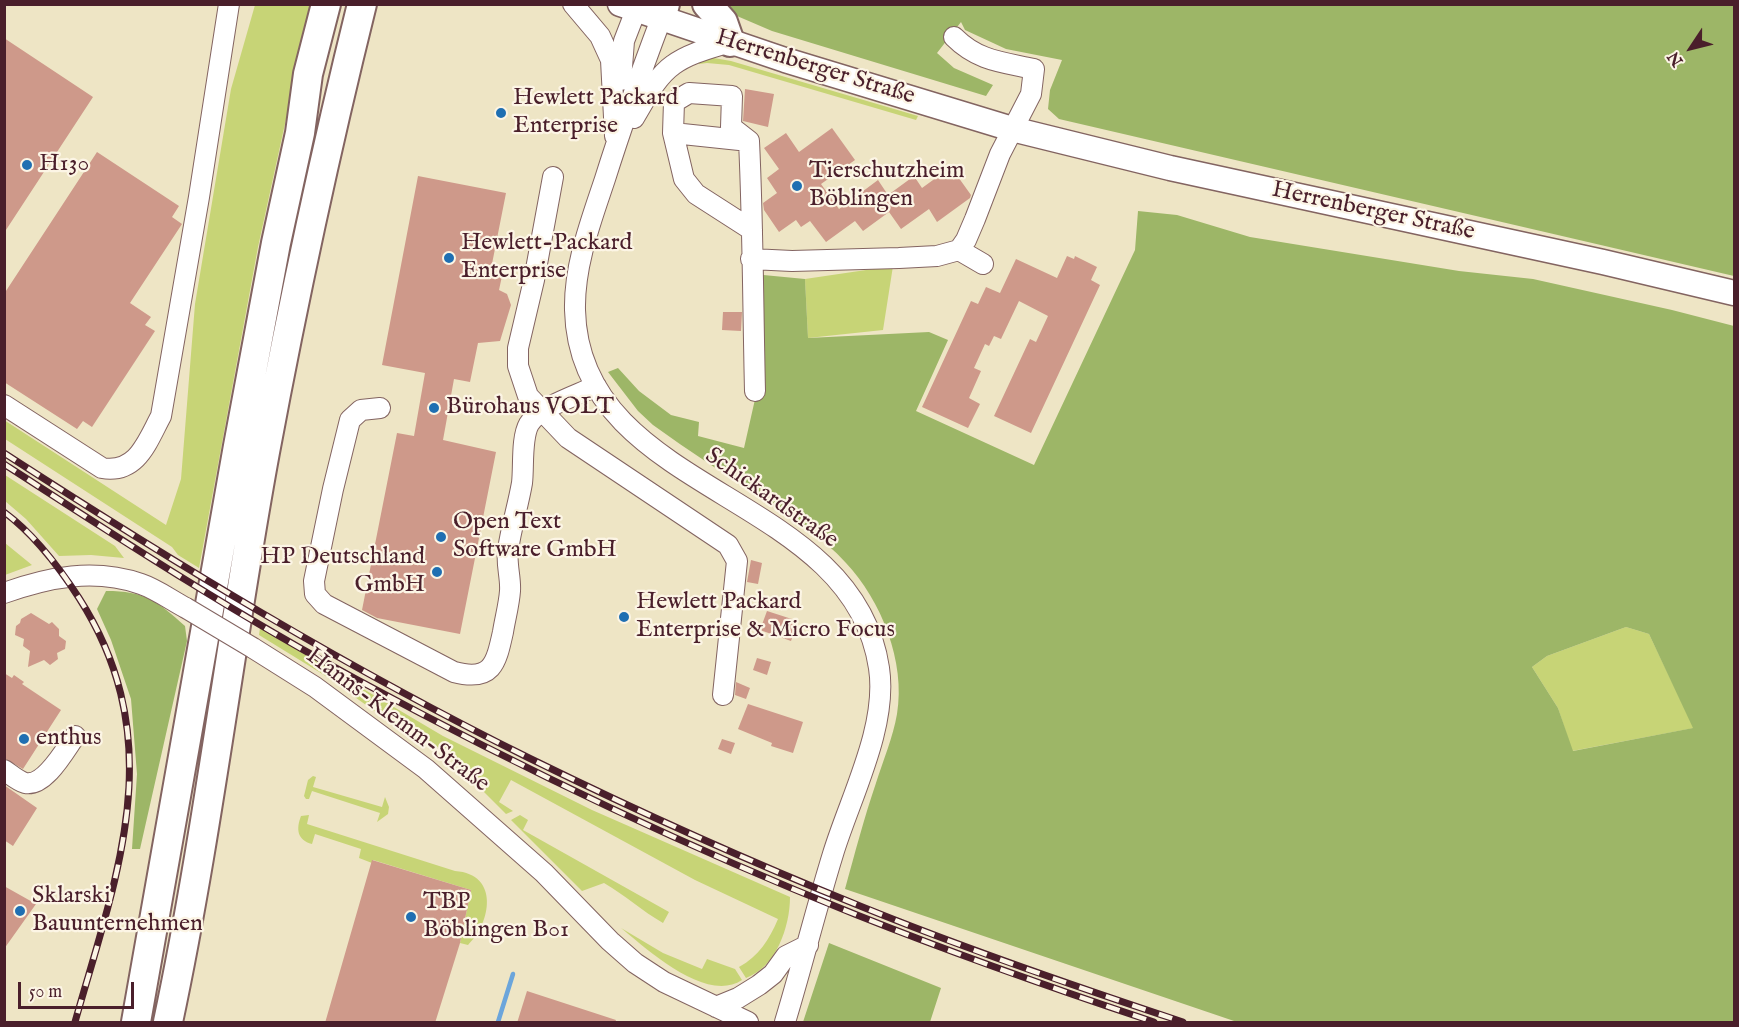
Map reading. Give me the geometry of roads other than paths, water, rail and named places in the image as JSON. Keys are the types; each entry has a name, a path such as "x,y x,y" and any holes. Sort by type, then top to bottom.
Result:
{"highway":[{"path":"136,1023 238,446 276,243 300,134 308,74 326,4"},
{"path":"168,1023 265,453 329,137 362,4"},
{"path":"707,4 723,22 730,42"}],"main road":[{"name":"Herrenberger Straße","path":"644,9 730,42 1012,129 1170,168 1603,262 1734,293"}],"street":[{"path":"4,405 102,468 115,470 129,466 146,444 161,416 200,197 229,4"},
{"path":"573,4 600,36 612,60 616,145"},
{"name":"Schickardstraße","path":"616,145 624,41 644,9"},
{"name":"Schickardstraße","path":"644,9 616,145 585,240 576,279 575,311 581,350 596,386 623,423 655,452 777,528 807,550 831,572 852,598 872,636 880,676 881,693 877,723 834,851 785,1023"},
{"path":"751,258 792,261 899,258 937,256 958,250 966,240 1012,129 1030,94 1034,69 985,58 967,49 954,37"},
{"path":"616,145 674,63 698,51 730,42"},
{"path":"749,141 731,127 732,96 689,93 674,102 673,133 684,179 696,194 752,230"},
{"path":"673,133 749,141"},
{"path":"749,141 755,391"},
{"path":"553,177 534,280 518,348 518,366 524,387 528,396 568,438 728,545 737,561 723,695"},
{"path":"958,250 983,264"},
{"path":"380,408 361,410 350,420 314,581 315,594 324,604 454,672 480,675 491,668 497,660 509,599 508,551 522,483 526,431 530,423 542,412 596,386"},
{"name":"Hanns-Klemm-Straße","path":"4,593 50,578 92,575 142,584 186,608 315,687 426,769 544,873 610,941 635,963 664,982 748,1023"},
{"path":"4,770 25,783 37,782 45,777 75,736"},
{"path":"716,1007 738,998 759,985 773,974 786,956 808,945"}],"waterway":[{"path":"498,1022 513,974"}],"railway":[{"path":"4,453 197,574 328,651 461,724 570,778 735,853 860,906 1020,967 1183,1022"},
{"path":"4,464 266,629 417,712 541,774 666,834 857,915 1005,971 1154,1022"},
{"path":"4,512 26,530 79,598 107,651 123,704 129,756 127,808 119,861 75,1022"}],"place":[{"name":"Hewlett Packard Enterprise","path":"501,113"},
{"name":"H130","path":"27,165"},
{"name":"Tierschutzheim Böblingen","path":"797,186"},
{"name":"Hewlett-Packard Enterprise","path":"449,258"},
{"name":"Bürohaus VOLT","path":"434,408"},
{"name":"Open Text Software GmbH","path":"441,537"},
{"name":"HP Deutschland GmbH","path":"437,572"},
{"name":"Hewlett Packard Enterprise & Micro Focus","path":"624,617"},
{"name":"enthus","path":"24,739"},
{"name":"Sklarski Bauunternehmen","path":"20,911"},
{"name":"TBP Böblingen B01","path":"411,917"}]}
